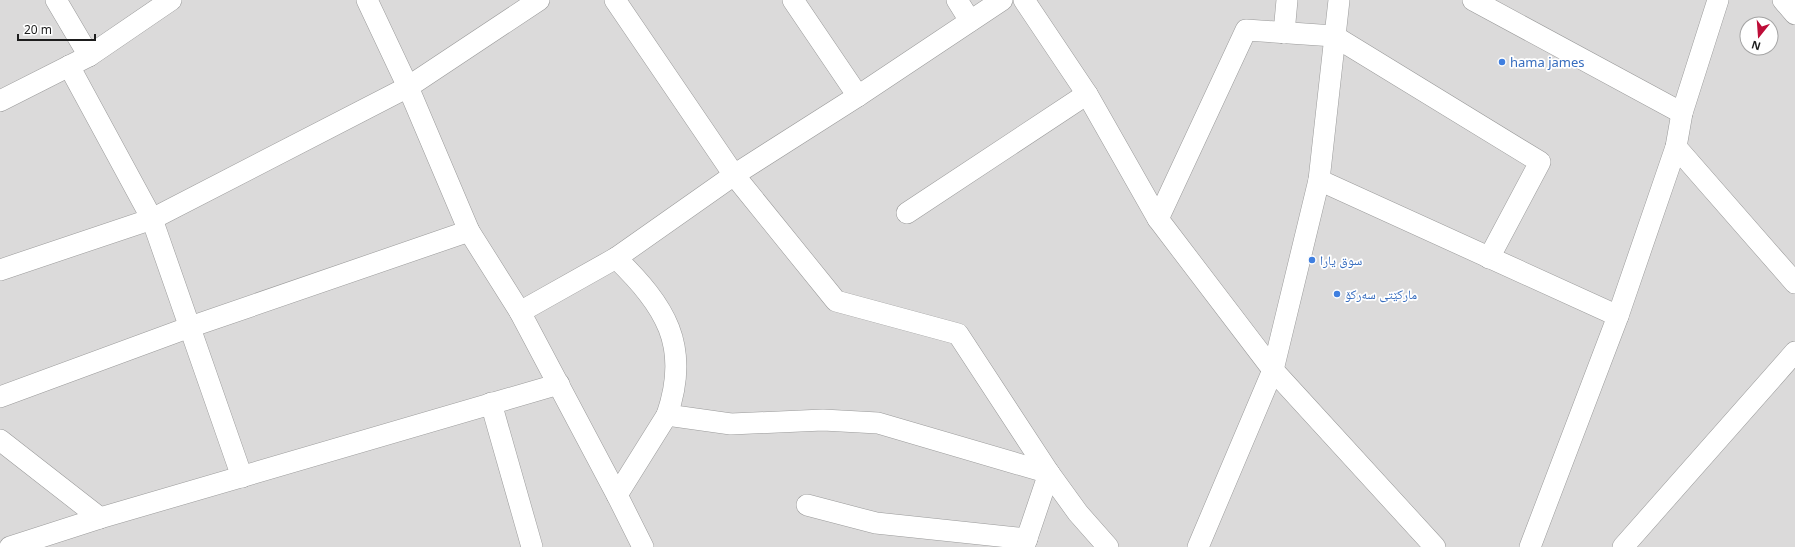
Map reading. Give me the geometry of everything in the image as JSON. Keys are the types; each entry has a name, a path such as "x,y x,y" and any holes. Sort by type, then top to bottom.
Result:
{"street":[{"path":"56,0 89,56"},
{"path":"0,101 89,56 171,0"},
{"path":"367,0 408,87 469,231 520,312 643,547"},
{"path":"0,270 152,219 408,87 539,0"},
{"path":"615,0 734,175 836,300 958,334 1049,473 1078,513 1108,547"},
{"path":"793,0 858,96"},
{"path":"957,0 970,22"},
{"path":"520,312 616,258 734,175 858,96 1002,0"},
{"path":"1024,0 1086,94 1158,219 1273,370 1435,547"},
{"path":"1284,33 1287,0"},
{"path":"1198,547 1273,370 1319,180 1339,0"},
{"path":"1473,0 1682,113"},
{"path":"1530,547 1618,316 1676,147 1682,113 1718,0"},
{"path":"1782,0 1795,14"},
{"path":"1158,219 1246,30 1334,36 1540,162 1490,258"},
{"path":"69,66 152,219 242,477"},
{"path":"907,213 1086,94"},
{"path":"1676,147 1795,283"},
{"path":"1319,180 1618,316"},
{"path":"0,397 190,327 469,231"},
{"path":"616,258 647,290 657,303 670,332 676,355 676,381 667,415 617,495"},
{"path":"1623,547 1795,352"},
{"path":"10,547 100,518 559,384"},
{"path":"491,403 532,547"},
{"path":"667,415 731,424 824,420 878,423 1049,473"},
{"path":"0,440 100,518"},
{"path":"806,505 876,523 1025,543 1049,473"}],"shaded area":[{"path":"0,0 1795,0 1795,547 0,547"}],"place":[{"name":"hama james","path":"1502,62"},
{"name":"سوق یارا","path":"1312,260"},
{"name":"مارکێتی سەرکۆ","path":"1337,294"}]}
